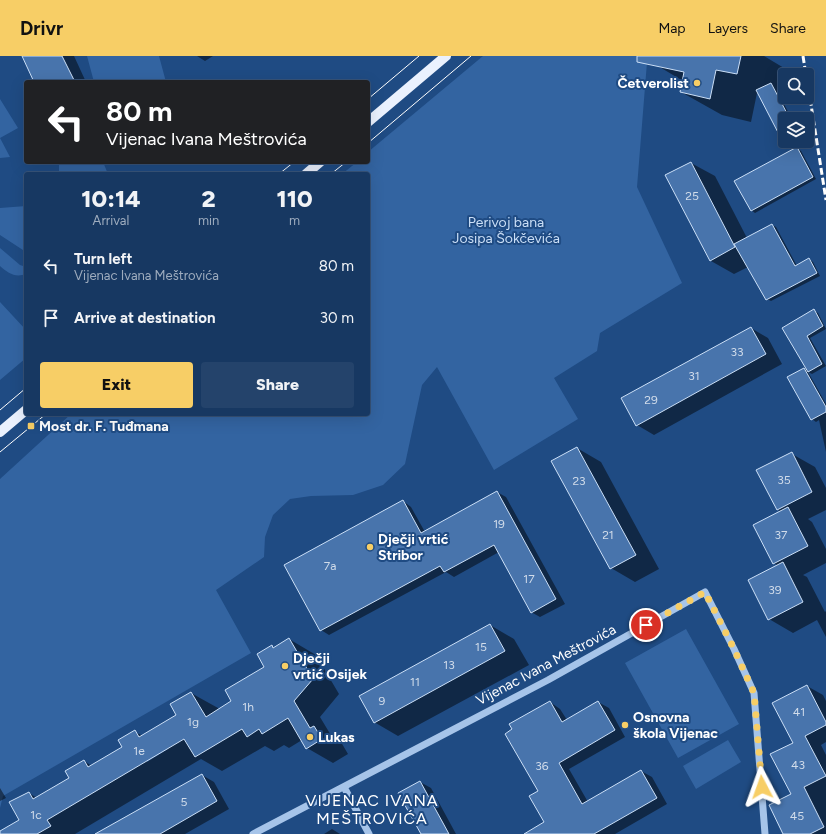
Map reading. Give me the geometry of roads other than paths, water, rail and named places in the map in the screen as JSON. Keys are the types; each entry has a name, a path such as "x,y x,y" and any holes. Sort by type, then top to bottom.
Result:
{"main road":[{"path":"370,120 446,56"},
{"path":"308,172 318,164"},
{"path":"0,432 24,412"}],"street":[{"name":"Vijenac Ivana Meštrovića","path":"253,834 548,680 705,592 734,649 754,693 765,834"},
{"path":"344,787 369,834"}],"tram line":[{"path":"370,97 419,56"},
{"path":"370,141 471,56"},
{"path":"282,172 292,164"},
{"path":"334,172 344,164"},
{"path":"0,410 24,390"},
{"path":"0,452 44,416"}],"railway":[{"path":"803,56 805,68"},
{"path":"811,104 826,200"}],"place":[{"name":"Četverolist","path":"697,83"},
{"name":"Most dr. F. Tuđmana","path":"31,426"},
{"name":"Dječji vrtić Stribor","path":"370,547"},
{"name":"Dječji vrtić Osijek","path":"285,666"},
{"name":"Osnovna škola Vijenac","path":"625,725"},
{"name":"Lukas","path":"310,737"}],"district":[{"name":"VIJENAC IVANA MEŠTROVIĆA","path":"372,809"}],"park label":[{"name":"Perivoj bana Josipa Šokčevića","path":"506,230"}]}
